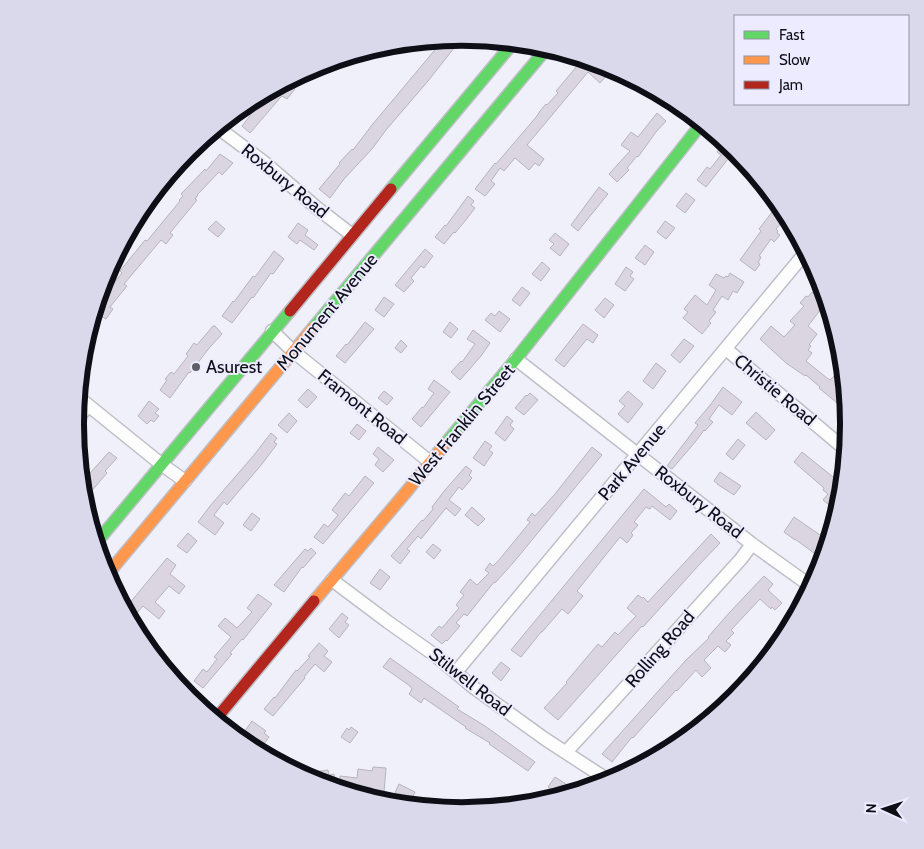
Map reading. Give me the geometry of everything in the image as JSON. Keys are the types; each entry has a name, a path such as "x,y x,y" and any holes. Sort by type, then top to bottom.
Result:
{"street":[{"name":"Monument Avenue","path":"101,537 507,49"},
{"name":"Monument Avenue","path":"113,568 541,55"},
{"name":"West Franklin Street","path":"220,715 516,360 698,129"},
{"name":"Roxbury Road","path":"223,132 352,235"},
{"name":"Park Avenue","path":"456,672 801,258"},
{"name":"Framont Road","path":"272,331 294,352 430,462"},
{"name":"Christie Road","path":"726,349 839,444"},
{"name":"Roxbury Road","path":"516,360 752,544 805,583"},
{"path":"85,403 185,481"},
{"name":"Rolling Road","path":"566,752 628,686 752,544"},
{"name":"Stilwell Road","path":"332,580 436,656 473,687 545,739 602,776"}],"lane":[{"path":"84,415 90,408"}],"building":[{"path":"455,46 330,198 319,189 437,47"},
{"path":"578,64 607,75 600,83 588,72 527,145 544,159 539,166 535,163 529,170 515,158 504,171 500,168 491,181 495,184 485,196 475,189 546,104 558,93 556,91"},
{"path":"293,86 295,89 287,99 282,96 250,133 242,126 256,107"},
{"path":"657,113 666,121 627,168 629,170 617,182 609,174 630,151 621,145 631,132 638,137"},
{"path":"720,148 729,157 706,187 697,180 707,167 710,169 721,155 717,152"},
{"path":"220,154 233,163 222,175 219,172 197,195 195,199 197,200 170,233 173,235 166,244 161,240 124,284 127,286 110,307 113,309 106,319 101,316 99,319 110,288 122,273 120,271 180,201 183,196 181,194 205,169 206,171"},
{"path":"599,187 608,194 578,231 571,225"},
{"path":"686,193 695,200 685,213 676,206"},
{"path":"468,196 474,201 471,205 475,208 444,244 435,237 446,226"},
{"path":"772,212 782,222 776,229 780,235 774,242 771,239 759,256 761,257 758,263 760,264 755,271 740,260 761,231 759,229"},
{"path":"216,221 225,229 218,237 208,229"},
{"path":"665,221 675,228 666,239 657,232"},
{"path":"298,223 308,230 305,235 318,245 314,250 300,240 297,244 288,237"},
{"path":"555,233 569,244 560,256 550,248 554,244 549,240"},
{"path":"645,245 654,252 645,265 635,258"},
{"path":"425,249 433,256 424,268 421,266 411,278 414,281 404,292 395,285"},
{"path":"274,251 284,259 232,323 222,316"},
{"path":"542,262 550,269 541,281 532,274"},
{"path":"626,267 633,272 630,276 634,279 625,291 615,284"},
{"path":"730,273 744,282 737,293 733,291 728,300 722,296 713,310 716,312 709,321 711,323 702,334 683,318 688,312 684,309 695,295 707,305 716,290 709,285 716,274 724,278 728,277"},
{"path":"522,287 530,293 520,306 512,300"},
{"path":"812,292 815,295 816,293 822,310 808,326 817,334 809,345 811,346 808,350 812,353 806,361 830,380 834,376 837,379 839,405 806,375 786,363 760,339 771,326 784,337 795,325 790,321 804,306 800,303"},
{"path":"384,297 394,304 384,317 375,310"},
{"path":"605,298 614,305 604,318 595,310"},
{"path":"499,311 510,319 500,332 485,320 491,313 495,316"},
{"path":"365,322 374,329 345,363 336,356"},
{"path":"450,322 458,329 451,338 443,332"},
{"path":"583,324 598,335 593,343 587,339 564,367 555,360"},
{"path":"213,326 222,334 189,372 170,398 160,390 167,380 165,379 171,372 174,374 188,356 186,354 194,343 197,345"},
{"path":"473,330 490,343 460,380 451,372 462,362 475,344 467,339"},
{"path":"684,339 694,346 680,363 671,355"},
{"path":"401,340 407,346 401,353 395,348"},
{"path":"656,363 666,371 653,389 643,381"},
{"path":"434,380 450,392 421,427 412,419 434,393 428,389"},
{"path":"723,387 742,402 732,415 719,405 709,419 713,422 704,430 672,469 667,466 698,425 695,423"},
{"path":"308,389 317,397 307,408 298,400"},
{"path":"384,391 393,398 387,405 378,398"},
{"path":"628,391 643,404 628,423 618,414 625,406 619,401"},
{"path":"530,393 538,400 524,415 515,408"},
{"path":"149,401 159,409 155,413 159,416 154,422 151,420 147,424 138,416"},
{"path":"756,412 775,430 766,440 746,423"},
{"path":"289,413 297,421 287,433 278,425"},
{"path":"507,416 513,421 510,425 514,429 505,441 495,433"},
{"path":"357,424 366,431 359,440 350,433"},
{"path":"271,433 277,438 274,442 277,444 227,505 224,502 214,515 224,523 215,535 198,522"},
{"path":"738,439 745,445 733,460 726,454"},
{"path":"485,441 492,446 489,450 493,453 484,466 473,458"},
{"path":"378,447 394,460 383,472 375,465 379,459 373,454"},
{"path":"592,447 602,455 467,616 464,614 456,623 460,626 442,644 431,635 439,626 442,628 459,608 456,605 464,595 460,592 470,579 477,585 489,573 485,570 490,563 493,566 499,560 530,522 527,520 532,513 535,516"},
{"path":"109,452 117,458 105,471 107,473 90,493 87,476"},
{"path":"802,452 836,479 831,506 823,500 828,494 823,490 824,488 794,462"},
{"path":"466,466 472,471 469,475 472,478 462,490 459,487 449,500 461,509 455,516 446,508 421,539 418,536 407,549 410,551 400,564 391,556 433,509 432,507 445,490"},
{"path":"720,472 741,486 734,495 714,481"},
{"path":"365,476 374,483 323,544 314,537 324,524 328,527 338,515 332,510 345,493 349,496"},
{"path":"644,489 666,507 669,504 677,511 670,520 652,506 650,509 646,507 634,522 638,525 631,533 633,535 627,543 620,537 577,591 583,596 568,614 562,609 521,657 511,650"},
{"path":"472,507 485,519 478,526 465,515"},
{"path":"252,513 260,519 251,531 243,525"},
{"path":"794,517 820,535 821,533 823,535 817,555 795,539 784,532"},
{"path":"188,533 197,541 187,553 177,546"},
{"path":"711,534 720,543 642,626 558,720 544,708 598,644 602,647 615,632 618,635 636,616 627,608 638,595 648,602"},
{"path":"433,544 441,550 434,559 426,552"},
{"path":"311,548 316,553 302,567 284,592 274,585 305,549 308,551"},
{"path":"167,558 176,565 170,574 185,586 179,594 169,586 155,602 165,611 159,619 143,606 135,615 129,604"},
{"path":"380,569 390,577 380,590 370,583"},
{"path":"764,576 773,584 768,590 782,603 775,610 772,607 771,609 760,599 731,630 734,633 726,641 731,645 725,652 718,646 704,660 711,668 702,677 696,670 632,737 612,762 602,754 686,660 709,638 729,613"},
{"path":"258,594 272,604 203,688 194,681 203,669 207,672 217,659 214,657 231,637 218,626 225,618 237,628 252,612 247,608"},
{"path":"342,613 348,618 345,622 349,625 339,638 329,629"},
{"path":"319,643 328,651 324,656 332,662 324,672 315,664 273,716 264,709 275,698 296,670 310,657 308,656"},
{"path":"390,658 459,707 457,709 485,726 535,762 528,771 424,698 421,703 409,694 412,689 410,686 383,667"},
{"path":"501,662 510,669 501,681 492,673"},
{"path":"252,721 266,731 264,733 269,737 263,746 243,733"},
{"path":"351,727 358,732 350,743 341,737 347,728 349,730"},
{"path":"373,767 386,768 384,792 372,791 372,788 340,783 340,776 357,778 358,769 372,771"},
{"path":"328,770 329,775 334,774 335,781 317,774 313,772"},
{"path":"555,777 570,787 554,791 548,787"},
{"path":"399,784 415,792 412,800 394,795"}],"traffic: fast":[{"path":"391,189 508,49"},
{"path":"313,328 541,55"},
{"path":"445,444 516,359 698,129"},
{"path":"101,537 290,311"}],"traffic: slow":[{"path":"113,568 313,328"},
{"path":"314,601 445,444"}],"traffic: jam":[{"path":"290,311 391,189"},
{"path":"220,715 314,601"}],"place":[{"name":"Asurest","path":"196,367"}]}
